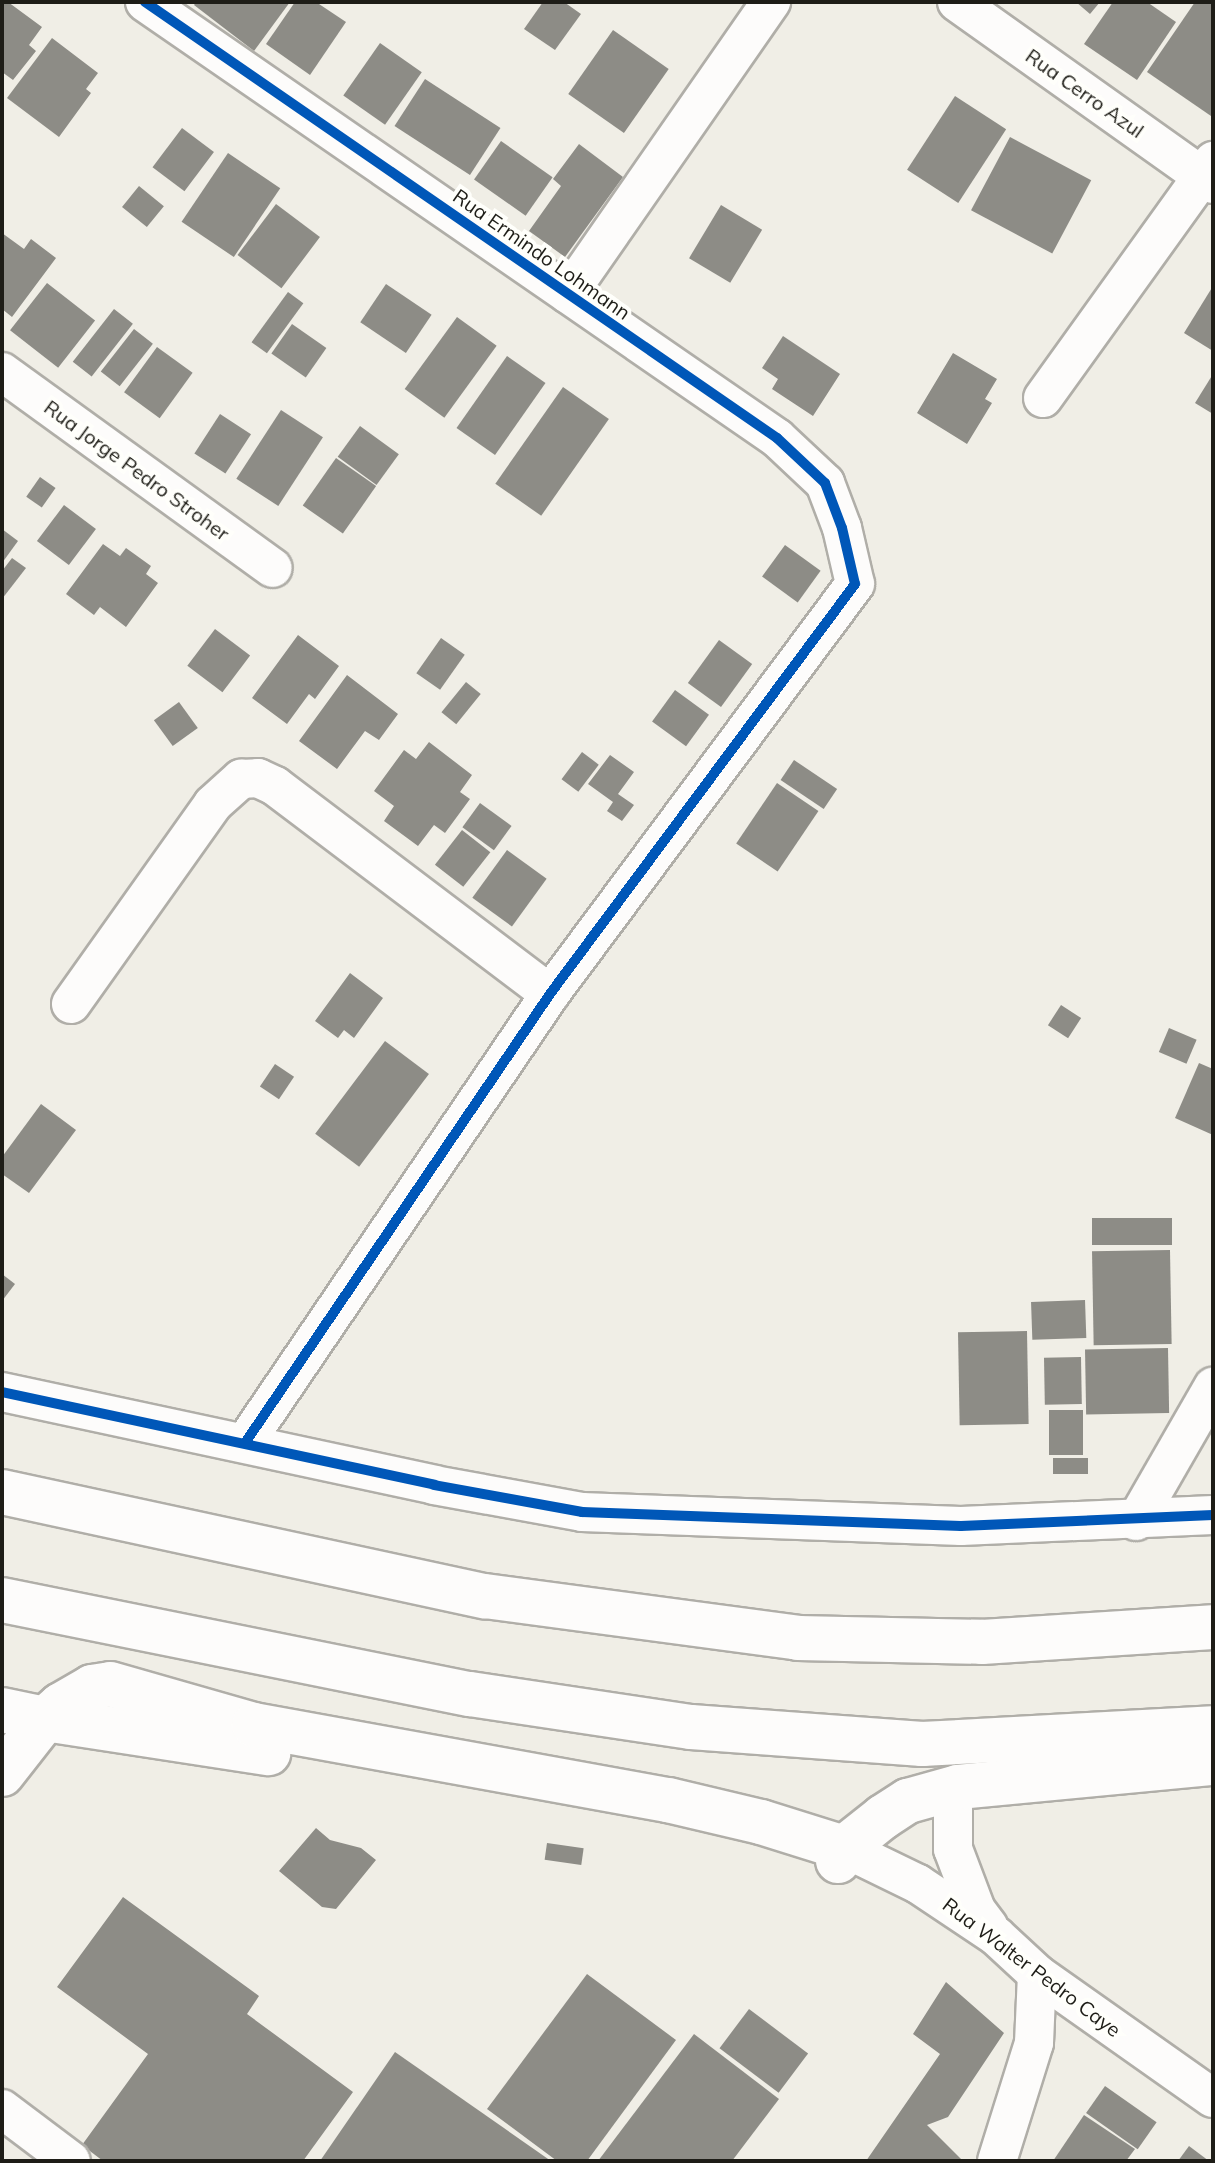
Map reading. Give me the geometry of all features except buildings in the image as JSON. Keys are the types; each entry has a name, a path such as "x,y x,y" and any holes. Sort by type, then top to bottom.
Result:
{"main road":[{"path":"2,1492 485,1596 798,1638 982,1642 1213,1627"},
{"path":"2,1600 470,1694 691,1727 922,1744 1213,1728"},
{"path":"2,1710 415,1775 841,1854 908,1801 958,1787 1213,1763"},
{"path":"2,1774 45,1719"}],"street":[{"name":"Rua Ermindo Lohmann","path":"145,2 777,438 825,483 842,528 855,584 550,994"},
{"path":"568,294 771,2"},
{"name":"Rua Cerro Azul","path":"957,2 1209,174"},
{"path":"1043,398 1209,174"},
{"name":"Rua Jorge Pedro Stroher","path":"2,372 273,568"},
{"path":"71,1004 213,804 241,779 258,778 275,786 550,994 245,1443"},
{"path":"1136,1521 1213,1387"},
{"path":"2,1392 434,1485 582,1512 945,1526 1136,1521 1213,1515"},
{"path":"958,1787 953,1803 953,1849 976,1910 996,1936"},
{"path":"841,1854 1037,1974 1034,2043 997,2161"},
{"name":"Rua Walter Pedro Caye","path":"841,1854 918,1884 996,1936 1037,1974 1213,2098"},
{"path":"2,2109 71,2161"}],"cycle path":[{"path":"145,2 777,438 825,483 842,528 855,584 550,994 245,1443"},
{"path":"2,1392 434,1485 582,1512 961,1526 1213,1515"}]}
